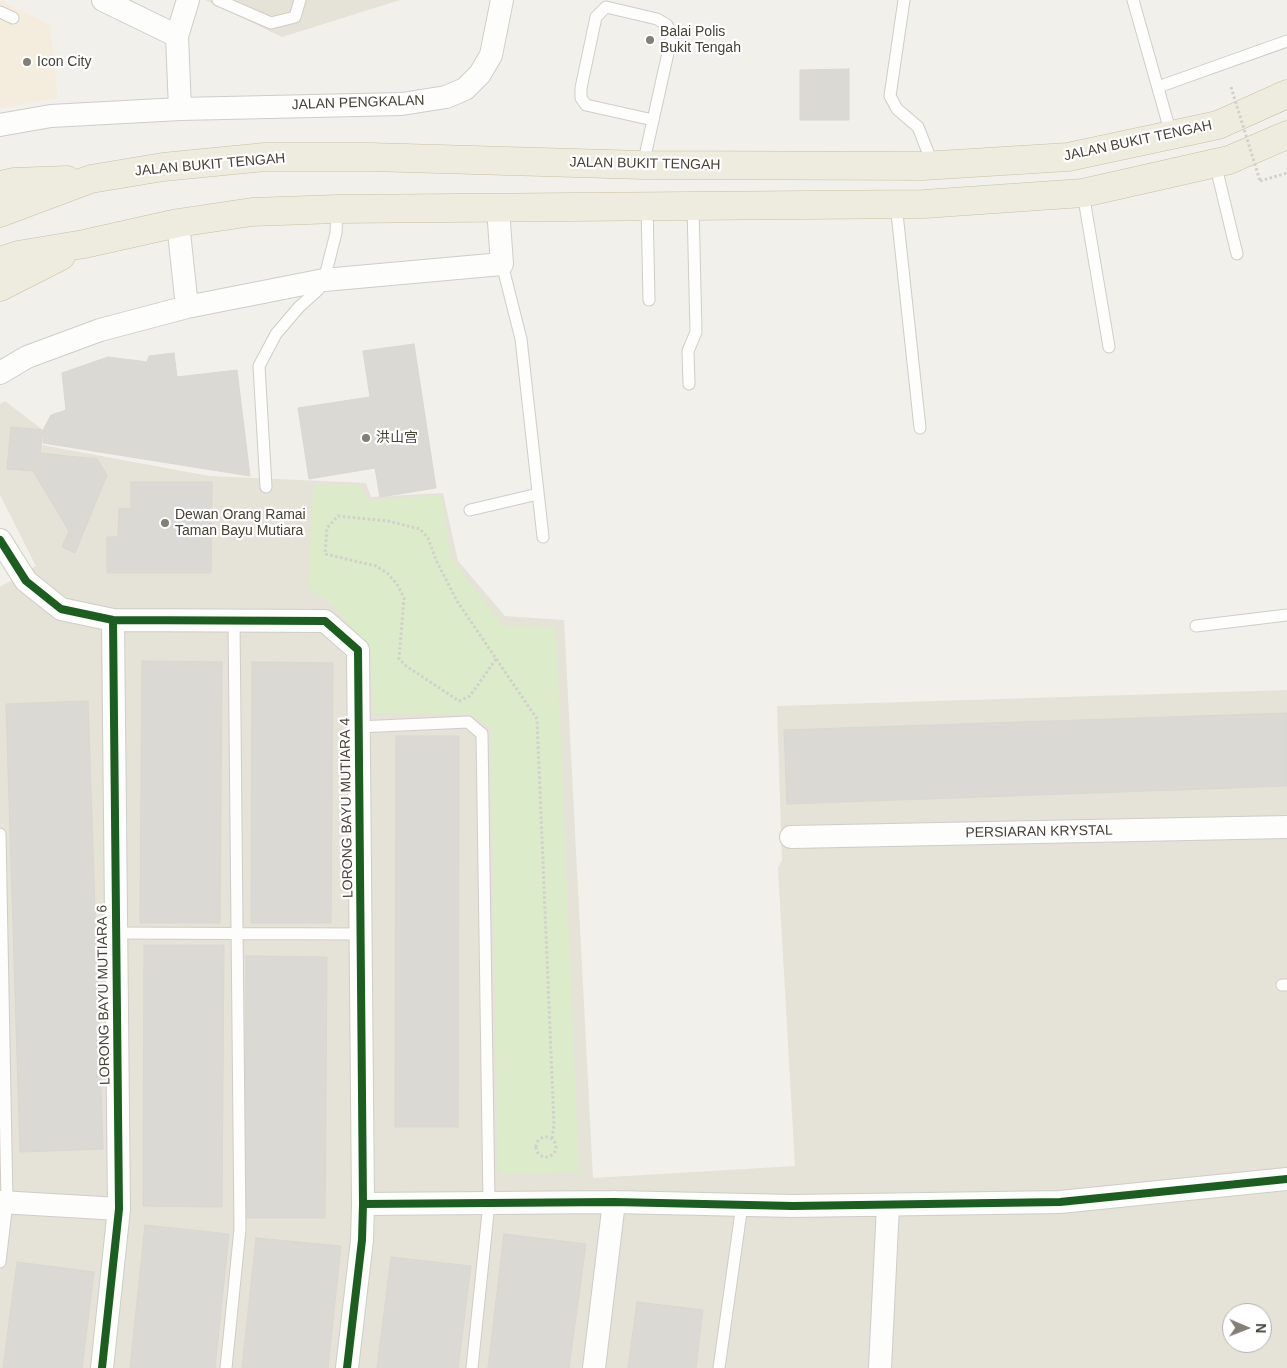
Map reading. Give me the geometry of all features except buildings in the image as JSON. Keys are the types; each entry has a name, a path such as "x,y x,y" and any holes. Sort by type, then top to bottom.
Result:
{"highway":[{"name":"JALAN BUKIT TENGAH","path":"0,213 91,179 163,167 265,157 371,157 644,165 933,165 1068,157 1218,125 1287,94"},
{"path":"0,261 18,255 84,244 178,223 252,212 337,209 896,204 1083,193 1229,160 1287,135"},
{"path":"0,186 14,182 91,179"},
{"path":"0,287 84,244"}],"street":[{"path":"102,0 177,36"},
{"path":"180,109 177,36 188,0"},
{"name":"JALAN PENGKALAN","path":"0,125 51,116 180,109 402,104 446,97 465,89 480,74 491,55 502,0"},
{"path":"0,373 28,357 100,330 187,307 324,280 502,264 498,208"},
{"path":"178,223 187,307"},
{"name":"LORONG BAYU MUTIARA 4","path":"4,554 26,581 61,609 113,620 325,621 358,650 363,1204 362,1240 347,1368"},
{"name":"LORONG BAYU MUTIARA 6","path":"102,1368 119,1209 113,620"},
{"name":"PERSIARAN KRYSTAL","path":"791,837 1287,827"},
{"path":"363,1204 614,1202 888,1206 1060,1202 1287,1180"},
{"path":"3,1202 119,1209"},
{"path":"594,1368 614,1202"},
{"path":"880,1368 888,1206"}],"lane":[{"path":"218,0 271,23 294,17 300,0"},
{"path":"904,0 890,96 897,109 918,128 933,165"},
{"path":"1133,0 1171,134"},
{"path":"644,165 672,35 667,25 657,19 606,8 596,17 581,88 581,98 586,104 653,120"},
{"path":"0,12 13,18"},
{"path":"1158,87 1287,41"},
{"path":"1215,163 1236,254"},
{"path":"1083,193 1109,347"},
{"path":"896,204 920,428"},
{"path":"647,206 649,300"},
{"path":"689,384 688,351 696,332 693,206"},
{"path":"266,487 259,366 276,334 299,307 318,290 324,280 336,233 337,209"},
{"path":"502,264 520,338 543,537"},
{"path":"470,510 538,494"},
{"path":"1196,626 1287,615"},
{"path":"226,1368 240,1229 234,621"},
{"path":"358,727 468,722 482,734 489,1203 472,1368"},
{"path":"0,834 3,1202 0,1262"},
{"path":"115,934 360,934"},
{"path":"719,1368 742,1205"}],"path":[{"path":"1231,88 1260,181 1287,173"},
{"path":"542,1137 552,1138 556,1144 556,1150 551,1156 544,1157 536,1152 536,1142 542,1137"}],"shaded area":[{"name":"Icon City","path":"0,0 50,25 58,98 0,108"},
{"path":"205,0 400,0 282,37"},
{"path":"5,401 43,430 42,445 209,476 366,483 371,497 443,493 458,561 505,616 564,620 593,1178 795,1166 778,868 782,860 777,706 1287,690 1287,1368 0,1368 0,587 36,566 0,495 0,404"}],"green space":[{"path":"361,485 367,501 441,495 451,558 503,626 556,627 579,1172 498,1174 491,729 471,714 373,713 371,649 333,606 308,587 313,486"}],"cycle path":[{"path":"0,540 26,581 61,609 113,620 325,621 358,650 363,1204 362,1240 347,1368"},
{"path":"102,1368 119,1209 113,620"},
{"path":"363,1204 614,1202 793,1206 1060,1202 1287,1179"}],"place":[{"name":"Balai Polis Bukit Tengah","path":"650,40"},
{"name":"Icon City","path":"27,62"},
{"name":"洪山宫","path":"366,438"},
{"name":"Dewan Orang Ramai Taman Bayu Mutiara","path":"165,523"}]}
